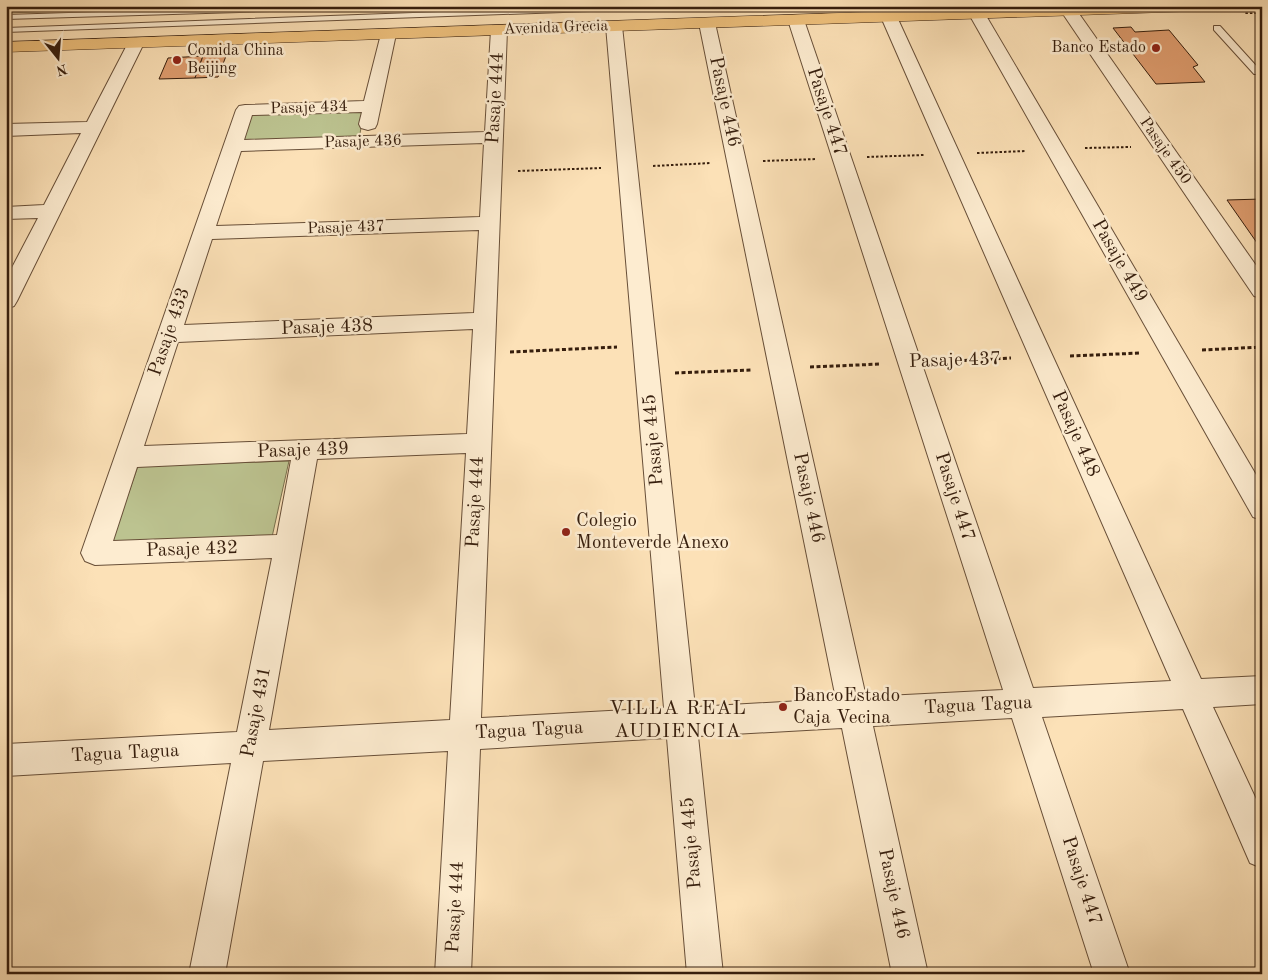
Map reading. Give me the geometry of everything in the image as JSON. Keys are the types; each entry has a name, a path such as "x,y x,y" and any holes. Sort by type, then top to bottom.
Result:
{"main road":[{"name":"Avenida Grecia","path":"6,47 1195,6"}],"street":[{"name":"Pasaje 450","path":"1069,11 1262,291"},
{"name":"Pasaje 449","path":"977,14 1262,509"},
{"name":"Pasaje 448","path":"889,17 1262,851"},
{"name":"Pasaje 447","path":"796,20 1112,974"},
{"name":"Pasaje 446","path":"707,23 910,974"},
{"name":"Pasaje 445","path":"614,26 705,974"},
{"name":"Pasaje 444","path":"452,974 499,30"},
{"path":"364,142 388,34"},
{"path":"6,301 136,43"},
{"name":"Pasaje 434","path":"245,110 372,106"},
{"name":"Pasaje 433","path":"95,553 245,110"},
{"path":"6,130 94,127"},
{"name":"Pasaje 436","path":"233,146 494,137"},
{"path":"6,213 52,211"},
{"name":"Pasaje 437","path":"203,233 489,223"},
{"name":"Pasaje 438","path":"169,334 484,321"},
{"name":"Pasaje 439","path":"127,457 478,443"},
{"name":"Pasaje 431","path":"207,974 306,451"},
{"name":"Pasaje 432","path":"95,553 288,546"},
{"name":"Tagua Tagua","path":"6,760 1262,690"}],"lane":[{"path":"6,17 367,6"},
{"path":"6,30 673,6"},
{"path":"1218,28 1257,72 1262,72"}],"path":[{"path":"1240,6 1245,13 1262,13"},
{"path":"483,353 645,346"},
{"name":"Pasaje 437","path":"647,374 1262,347"}],"green space":[{"path":"28,6 204,6 6,13 6,8"},
{"path":"365,109 359,138 242,142 251,113"},
{"path":"289,461 272,537 111,543 138,466"}],"building":[{"name":"Banco Estado","path":"1131,27 1135,32 1169,30 1198,65 1193,67 1205,82 1156,84 1113,28"},
{"path":"203,56 195,78 159,79 168,58"},
{"path":"203,56 226,56 218,77 195,78"},
{"path":"1262,199 1262,250 1227,200"}],"place":[{"name":"Banco Estado","path":"1156,48"},
{"name":"Comida China Beijing","path":"177,60"},
{"name":"Colegio Monteverde Anexo","path":"566,532"},
{"name":"BancoEstado Caja Vecina","path":"783,707"}],"district":[{"name":"VILLA REAL AUDIENCIA","path":"678,720"}]}
